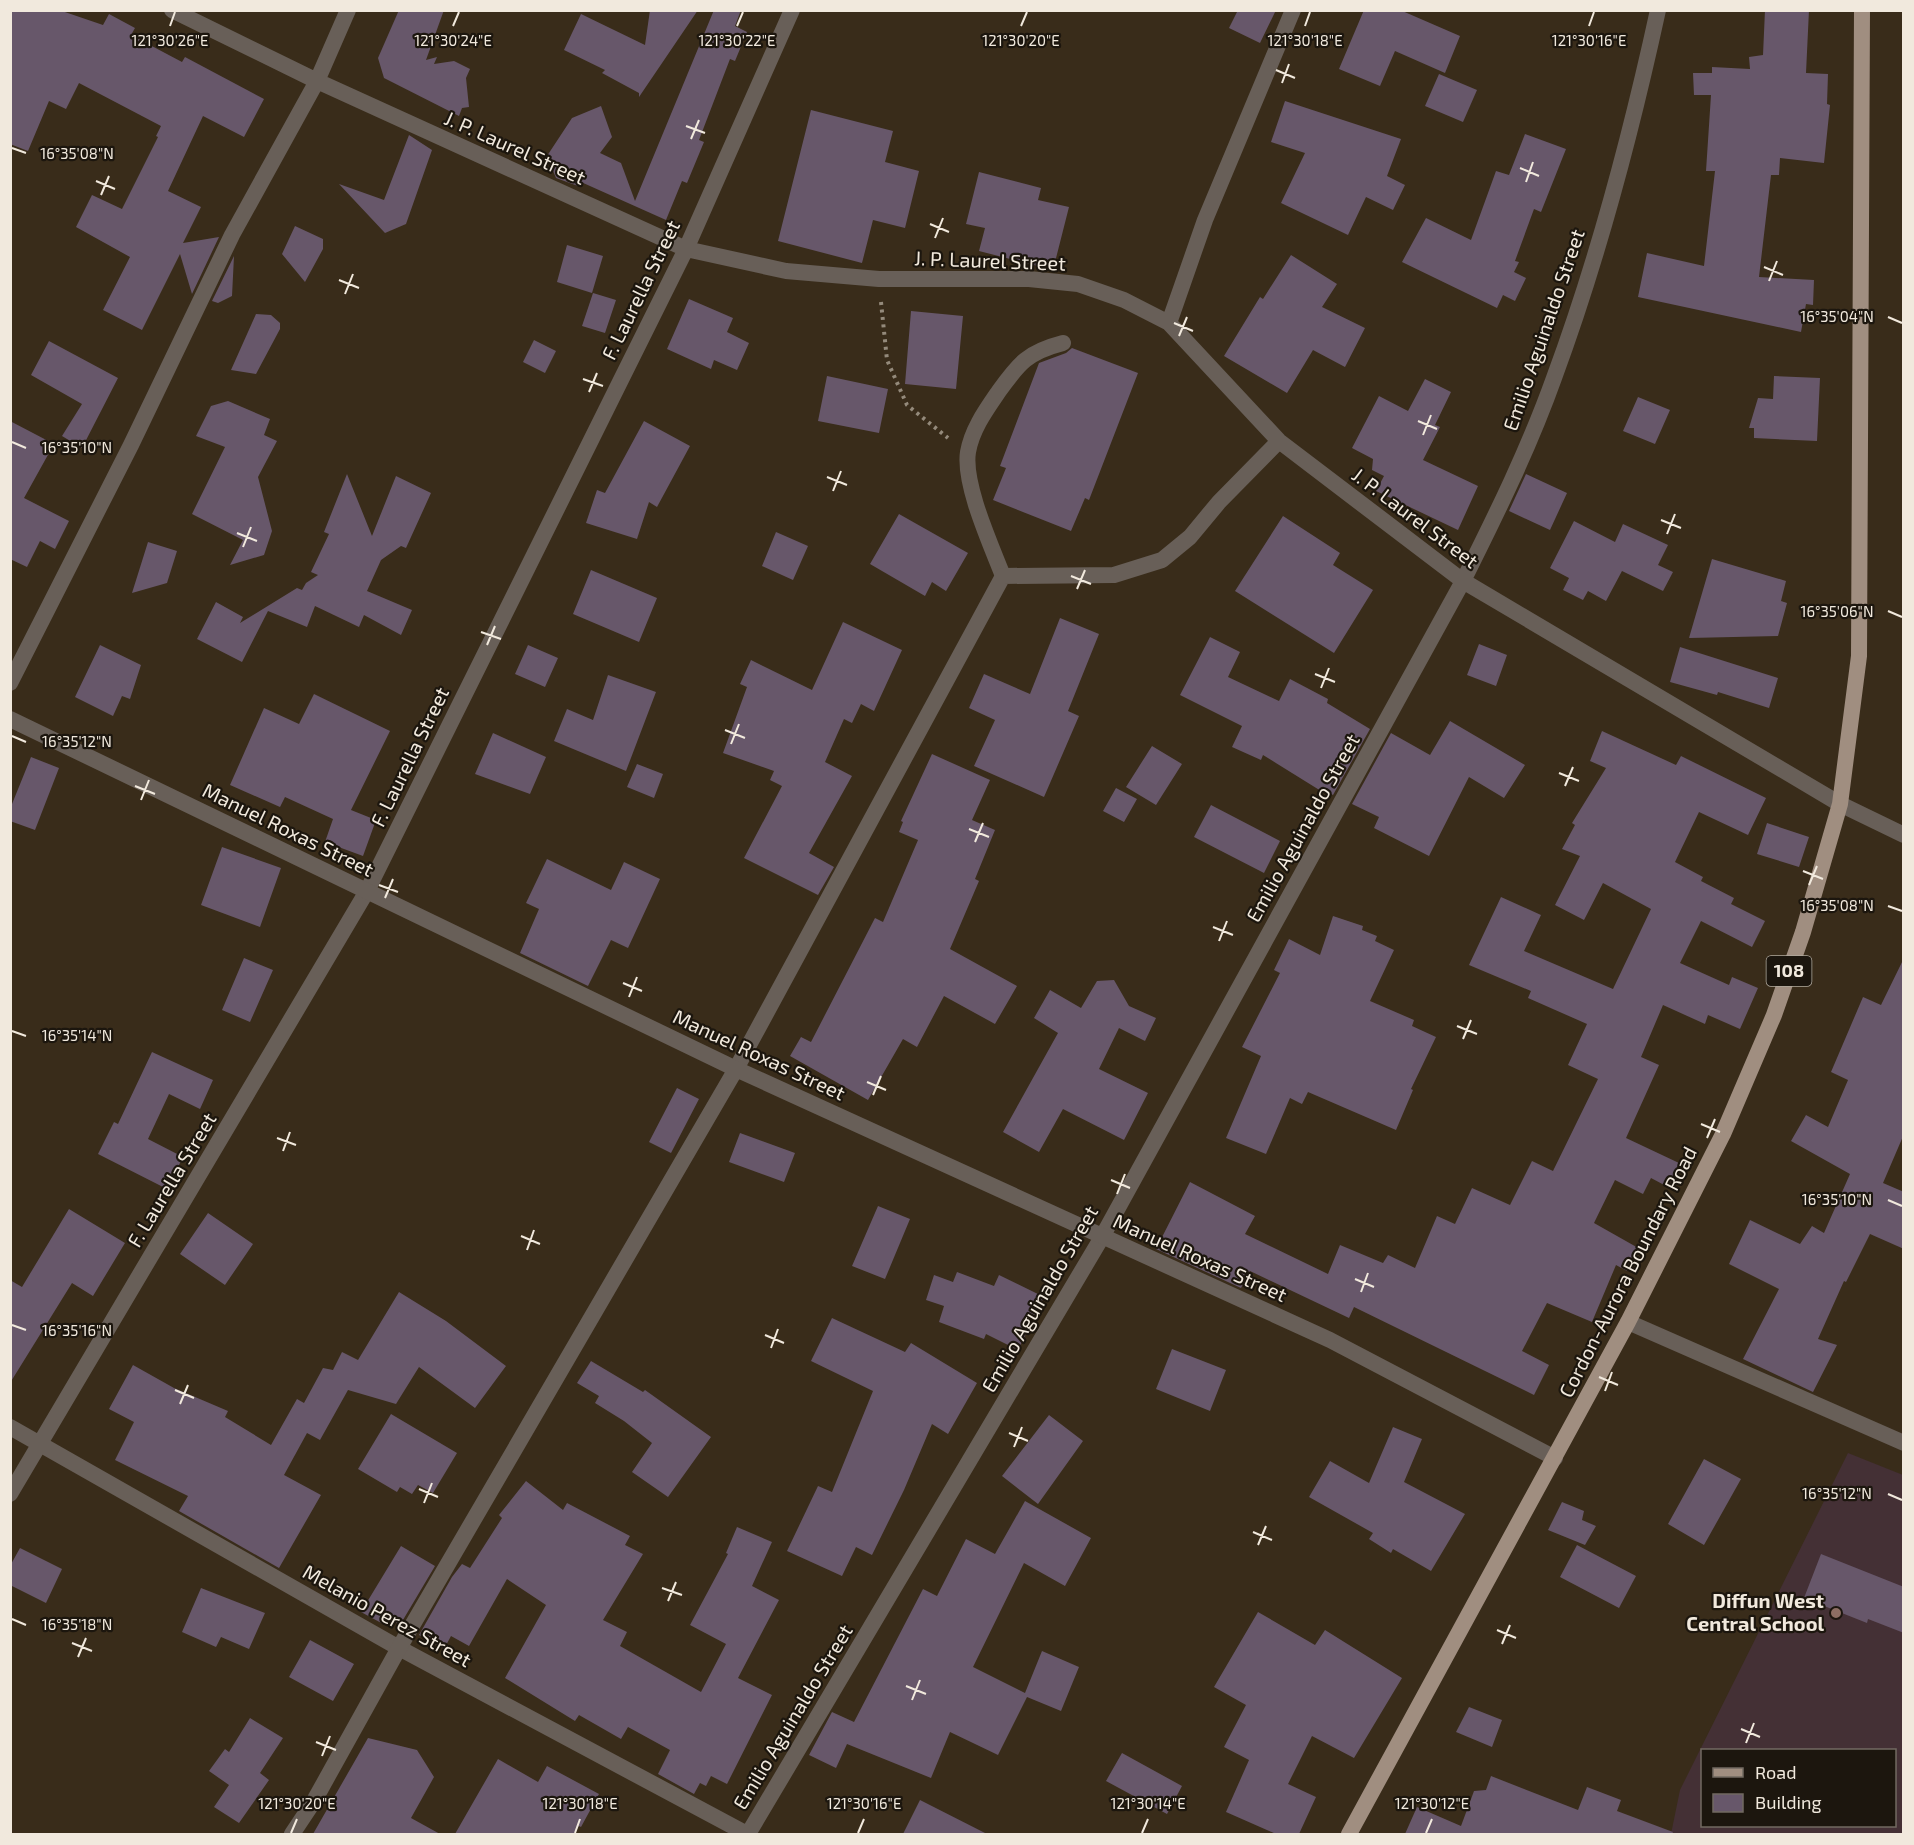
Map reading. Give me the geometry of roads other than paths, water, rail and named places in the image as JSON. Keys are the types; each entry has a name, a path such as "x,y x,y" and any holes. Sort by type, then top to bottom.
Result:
{"main road":[{"name":"Cordon-Aurora Boundary Road","path":"1349,1834 1628,1322 1723,1134 1774,1015 1803,932 1839,804 1859,656 1862,10"}],"street":[{"name":"J. P. Laurel Street","path":"172,10 317,81 686,249 786,272 879,279 1029,279 1078,284 1124,300 1169,323 1279,441 1464,581 1839,804 1904,835"},
{"path":"10,683 131,445 232,235 317,81 348,10"},
{"name":"F. Laurella Street","path":"10,1494 367,891 686,249 792,10"},
{"path":"1169,323 1205,220 1293,10"},
{"name":"Emilio Aguinaldo Street","path":"747,1834 1101,1237 1464,581 1510,486 1554,378 1637,108 1658,10"},
{"path":"292,1834 314,1801 399,1648 736,1069 1003,576 974,501 968,453 980,419 1020,362 1040,349 1063,343"},
{"path":"1003,576 1114,575 1162,560 1190,537 1219,502 1279,441"},
{"name":"Manuel Roxas Street","path":"10,720 736,1069 1330,1340 1555,1458"},
{"path":"1628,1322 1904,1443"},
{"name":"Melanio Perez Street","path":"10,1428 399,1648 747,1834"}],"place":[{"name":"Diffun West Central School","path":"1836,1613"}]}
